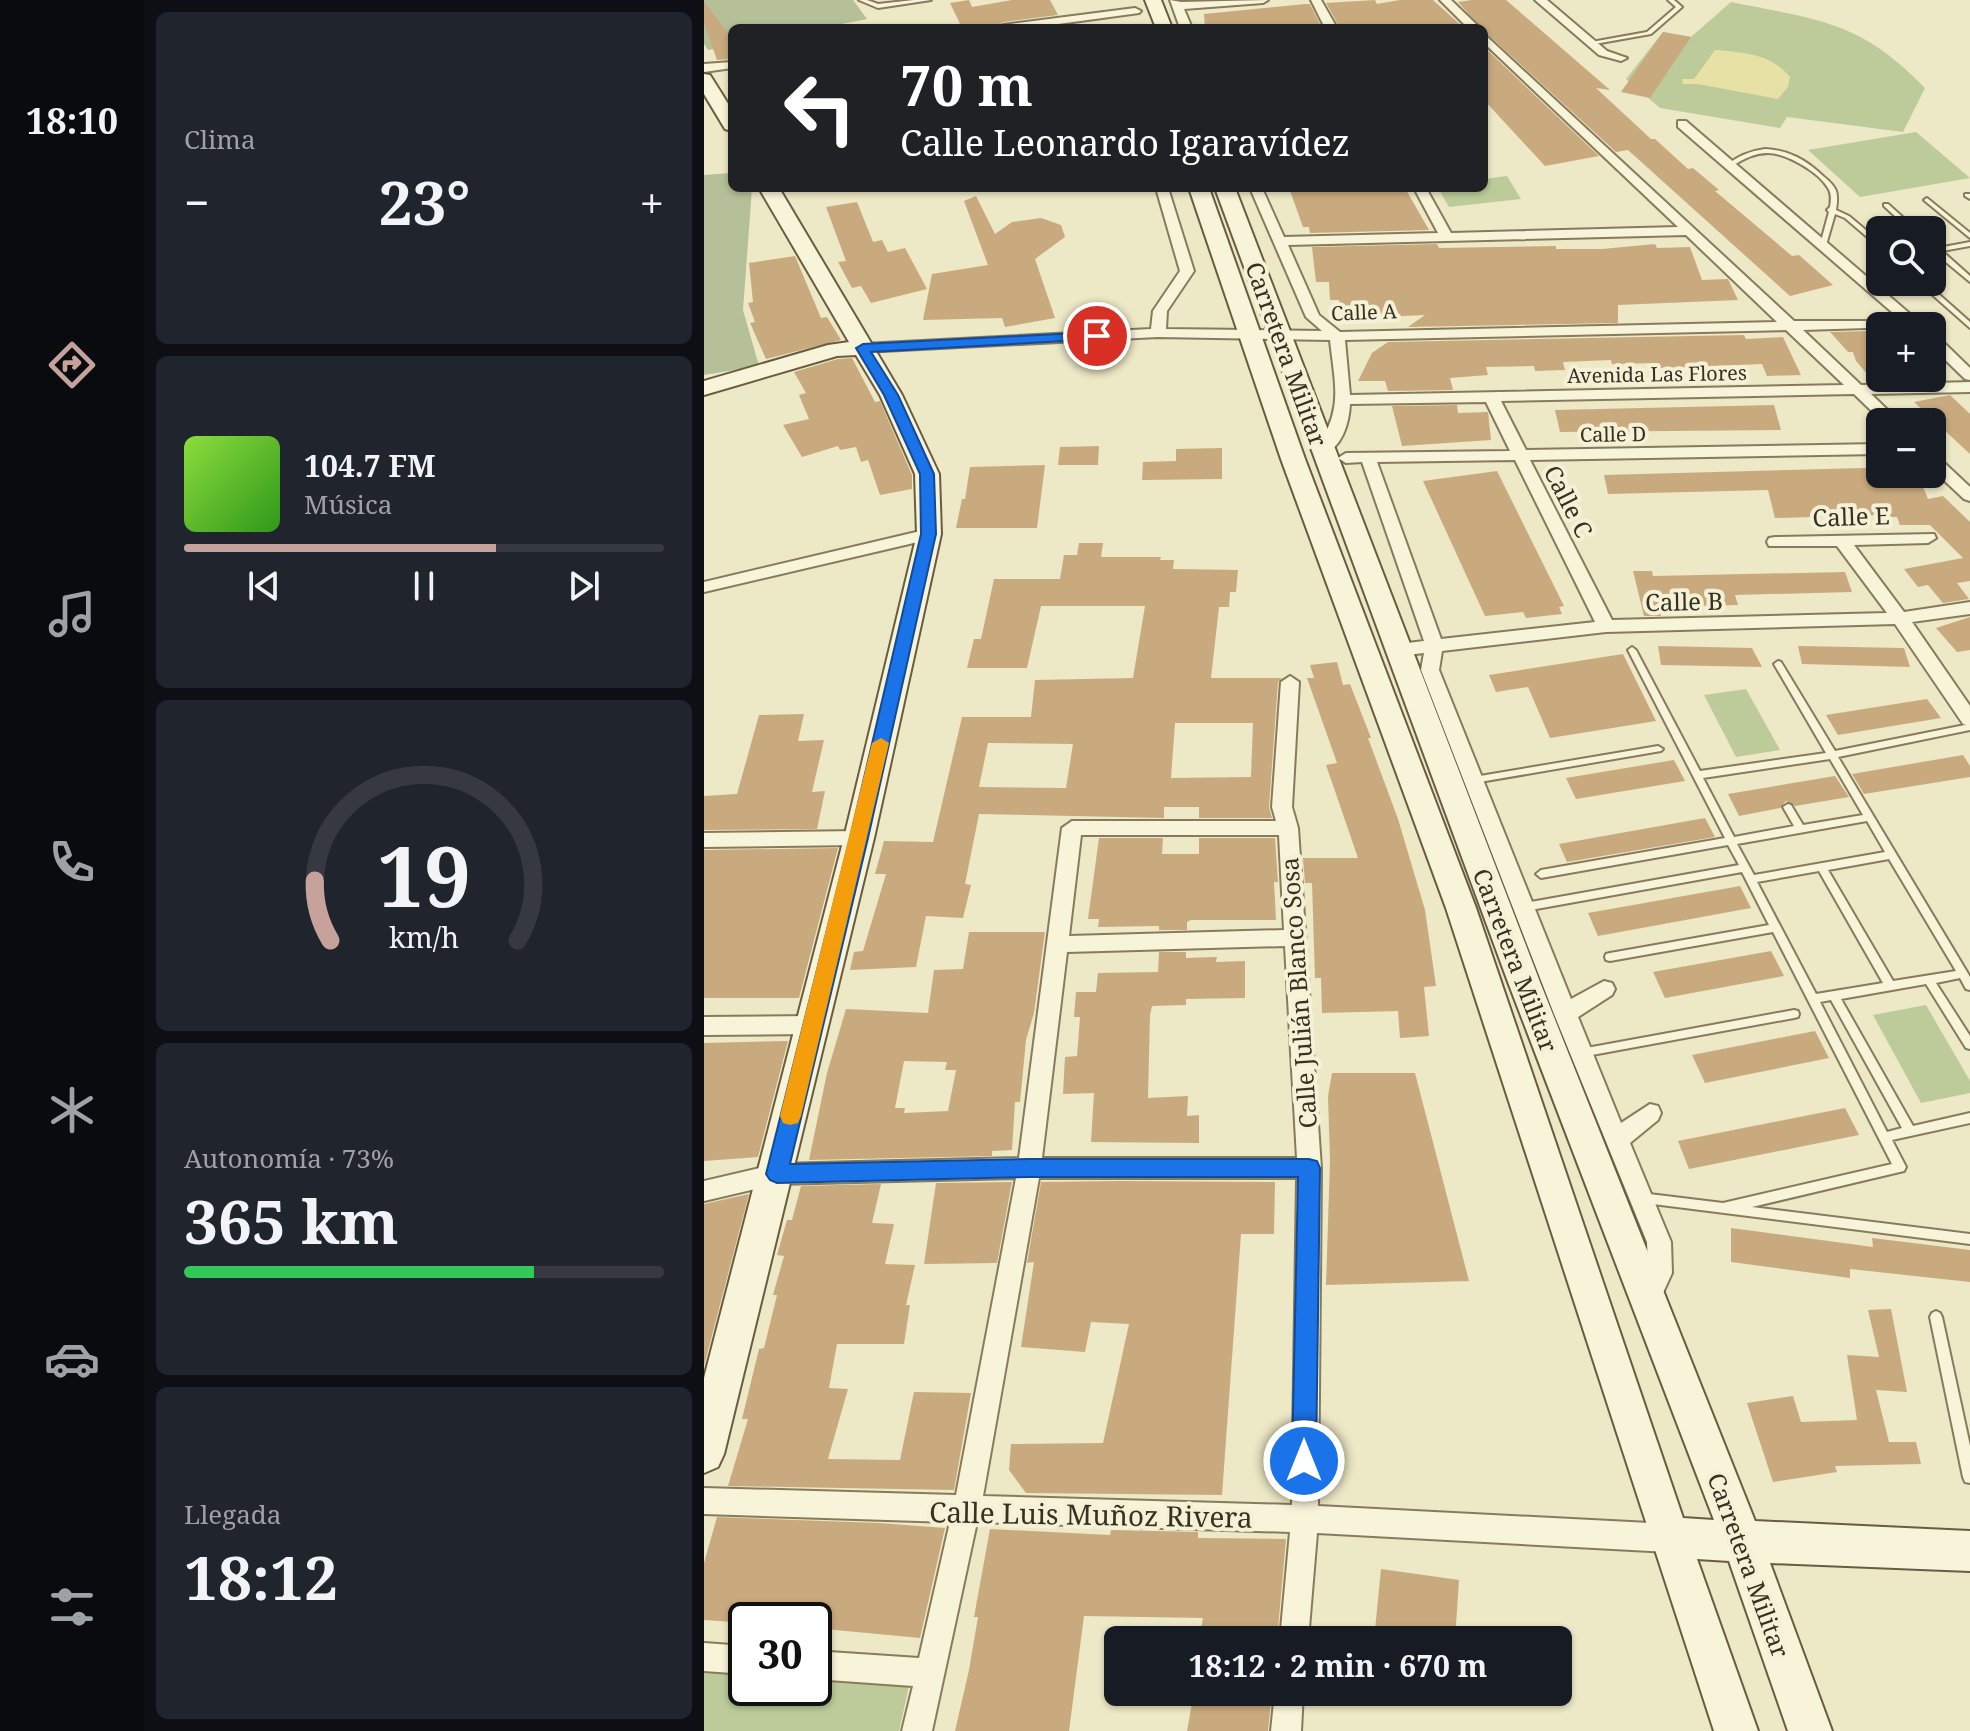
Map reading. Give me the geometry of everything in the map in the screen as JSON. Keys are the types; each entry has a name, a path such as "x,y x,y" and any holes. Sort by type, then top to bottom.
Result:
{"main road":[{"path":"1153,0 1162,24"},
{"path":"704,79 728,118"},
{"path":"704,1454 777,1174 929,534 927,474 891,395 771,192"},
{"name":"Carretera Militar","path":"1201,192 1266,335 1334,454 1399,650 1743,1543 1810,1731"},
{"name":"Carretera Militar","path":"1226,192 1266,335 1293,459 1461,908 1736,1731"},
{"path":"704,388 836,350 863,348"},
{"path":"1669,1538 1970,1551"}],"street":[{"path":"1184,24 1176,3 1263,0"},
{"path":"1316,0 1329,24"},
{"path":"1445,0 1470,24"},
{"path":"1540,0 1589,43 1603,53 1621,58"},
{"path":"1076,23 1136,13"},
{"path":"1488,41 1876,408"},
{"path":"704,68 728,65"},
{"path":"1682,124 1901,312"},
{"path":"1158,333 1160,311 1187,271 1163,192"},
{"path":"1258,192 1313,317 1337,336 1345,400 1333,442 1334,454"},
{"path":"1422,192 1447,237"},
{"path":"1279,241 1690,231"},
{"name":"Calle A","path":"863,348 1158,333 1337,336 1866,324"},
{"path":"1946,357 1968,386"},
{"name":"Avenida Las Flores","path":"1345,400 1856,391 1968,386"},
{"name":"Calle C","path":"1491,397 1606,626"},
{"name":"Calle D","path":"1334,454 1368,458 1866,449"},
{"path":"1368,458 1434,645 1430,670 1565,1014 1659,1242 1660,1273 1648,1298"},
{"path":"1946,473 1970,496"},
{"path":"704,587 929,534"},
{"name":"Calle E","path":"1775,542 1928,538"},
{"path":"1842,541 1970,720"},
{"name":"Calle B","path":"1399,650 1606,626 1900,618 1970,608"},
{"name":"Calle Julián Blanco Sosa","path":"1290,682 1282,807 1288,828 1309,1168 1305,1519 1295,1626"},
{"path":"917,1731 966,1511 1029,1168 1072,828 1288,828"},
{"path":"704,840 859,838"},
{"path":"1056,944 1293,938"},
{"path":"1565,1014 1604,989"},
{"path":"704,1026 812,1025"},
{"path":"1617,1140 1650,1113"},
{"path":"704,1191 777,1174 1029,1168 1309,1168"},
{"name":"Calle Luis Muñoz Rivera","path":"704,1501 1305,1519 1669,1538"},
{"path":"704,1657 728,1659"},
{"path":"832,1666 929,1673"},
{"path":"1286,1731 1288,1706"}],"lane":[{"path":"862,0 878,6 928,0"},
{"path":"1589,43 1649,33 1679,7 1671,0"},
{"path":"1730,165 1754,153 1793,155 1830,185 1834,195 1823,245"},
{"path":"1927,200 1970,236"},
{"path":"1886,205 1898,216"},
{"path":"1830,210 1847,217 1866,234"},
{"path":"1946,247 1970,244"},
{"path":"1946,260 1970,280"},
{"path":"1937,296 1970,326"},
{"path":"1632,650 1900,1167 1723,1208"},
{"path":"1778,664 1970,986"},
{"path":"1697,775 1833,755 1970,727"},
{"path":"1474,780 1658,749"},
{"path":"1788,807 1801,829"},
{"path":"1541,874 1869,817"},
{"path":"1751,879 1892,855"},
{"path":"1525,907 1745,868"},
{"path":"1822,868 1890,986"},
{"path":"1610,957 1776,928"},
{"path":"1813,999 1962,974"},
{"path":"1928,979 1970,1045"},
{"path":"1834,996 1910,1132"},
{"path":"1581,1053 1794,1014"},
{"path":"1885,1137 1970,1118"},
{"path":"1641,1198 1970,1239"},
{"path":"1936,1317 1970,1477"}],"green space":[{"path":"704,0 853,0 867,19 842,24 728,24 728,47 708,50 704,44"},
{"path":"1731,2 1814,19 1836,26 1879,48 1925,88 1903,132 1787,117 1780,128 1660,108 1626,79 1663,32 1691,37"},
{"path":"1916,132 1970,178 1860,197 1808,150"},
{"path":"728,173 728,192 752,192 743,310 759,366 704,375 704,175"},
{"path":"1507,176 1521,199 1449,207 1440,192 1488,192 1488,178"},
{"path":"1746,689 1780,750 1736,757 1704,695"},
{"path":"1926,1005 1970,1081 1970,1093 1921,1103 1873,1015"},
{"path":"704,1669 728,1671 728,1706 832,1706 832,1680 909,1686 899,1731 704,1731"}],"sand":[{"path":"1715,50 1746,53 1774,63 1790,77 1788,87 1778,99 1683,84 1682,79 1694,79"}],"building":[{"path":"969,0 972,7 1012,0 1050,0 1058,15 1000,24 960,24 950,3"},
{"path":"1375,0 1377,4 1433,0 1460,24 1338,24 1326,3"},
{"path":"1506,0 1610,90 1596,88 1651,139 1655,139 1688,169 1693,168 1719,190 1715,191 1792,256 1799,255 1833,285 1790,296 1628,150 1616,152 1488,35 1488,24 1478,24 1458,2"},
{"path":"704,1 728,34 728,59 717,60 704,23"},
{"path":"1310,4 1320,24 1205,24 1204,14"},
{"path":"1663,32 1691,37 1650,98 1621,92"},
{"path":"1488,51 1599,156 1545,166 1488,104"},
{"path":"1290,192 1407,192 1429,230 1310,233 1309,227 1303,227"},
{"path":"976,196 995,234 1012,222 1041,218 1061,225 1065,237 1035,259 1055,318 1005,327 1002,318 923,320 932,274 988,265 964,201"},
{"path":"857,202 873,242 882,240 888,252 905,248 927,289 871,303 861,286 852,288 838,262 846,261 826,207"},
{"path":"1437,244 1439,248 1556,246 1556,249 1602,249 1655,244 1657,248 1690,247 1702,280 1728,279 1738,300 1618,305 1618,323 1408,327 1425,315 1342,319 1339,300 1330,300 1329,282 1316,282 1312,247"},
{"path":"795,256 821,318 827,317 841,340 766,359 750,323 755,322 748,303 753,302 749,263"},
{"path":"1866,331 1866,373 1853,352 1848,352 1830,332"},
{"path":"1744,335 1746,339 1783,337 1801,375 1767,376 1762,364 1660,368 1658,363 1612,364 1611,360 1563,362 1565,370 1535,371 1534,366 1486,367 1488,375 1450,378 1453,390 1388,391 1385,381 1358,381 1372,353 1388,342"},
{"path":"852,358 875,402 880,401 912,475 912,489 880,495 868,460 861,462 856,447 840,450 838,446 802,457 783,425 809,419 799,395 806,393 794,372"},
{"path":"1950,395 1970,414 1970,454 1946,432 1946,408 1920,408 1914,402"},
{"path":"1457,405 1458,413 1488,412 1491,440 1402,446 1392,406"},
{"path":"1774,405 1781,430 1560,432 1555,410"},
{"path":"1099,446 1098,465 1058,465 1060,447"},
{"path":"1222,448 1222,479 1142,480 1143,462 1176,461 1176,449"},
{"path":"1045,465 1037,528 956,528 970,467"},
{"path":"1866,468 1866,488 1924,488 1928,499 1943,496 1970,522 1970,581 1957,583 1969,599 1943,603 1928,585 1918,587 1904,569 1963,558 1930,525 1900,525 1897,517 1881,515 1775,518 1768,490 1608,494 1604,475"},
{"path":"1497,471 1564,606 1559,607 1562,614 1526,618 1523,612 1485,616 1423,481"},
{"path":"1079,543 1103,543 1101,557 1161,557 1160,560 1174,560 1173,569 1238,570 1236,592 1230,592 1229,607 1219,607 1211,678 1282,678 1278,682 1269,807 1272,818 1199,818 1199,807 1164,807 1164,818 979,814 965,884 971,885 963,918 926,916 916,967 850,970 854,952 863,951 886,874 875,874 884,841 933,842 962,717 1031,717 1035,680 1133,678 1145,606 1041,606 1027,668 967,668 974,639 981,639 994,579 1060,579 1064,555 1077,555","holes":["1175,723 1253,723 1251,777 1171,778","988,743 1073,744 1066,788 979,787"]},
{"path":"1633,571 1652,571 1653,576 1845,572 1852,592 1735,595 1738,605 1659,607 1661,616 1644,616"},
{"path":"1970,617 1970,650 1957,652 1936,628"},
{"path":"1658,646 1752,648 1762,667 1661,665"},
{"path":"1798,646 1904,648 1910,667 1802,664"},
{"path":"1623,654 1656,721 1550,738 1528,687 1496,692 1489,675"},
{"path":"1337,662 1343,685 1350,684 1371,738 1368,738 1398,819 1425,910 1436,986 1424,987 1429,1036 1400,1038 1398,1011 1322,1013 1321,978 1315,978 1312,883 1305,883 1303,858 1358,858 1326,765 1337,763 1307,678 1314,678 1310,665"},
{"path":"1927,699 1941,718 1838,735 1826,715"},
{"path":"804,714 798,741 824,740 812,792 825,791 817,829 704,830 704,796 737,794 759,715"},
{"path":"1963,755 1970,766 1970,777 1864,794 1852,774"},
{"path":"1674,760 1685,781 1576,799 1566,778"},
{"path":"1835,776 1849,797 1795,806 1786,801 1780,808 1739,816 1728,794"},
{"path":"1705,818 1715,837 1567,862 1559,844"},
{"path":"1099,838 1163,838 1162,854 1199,854 1199,838 1275,838 1278,882 1274,882 1276,920 1191,920 1187,922 1187,930 1159,930 1159,926 1098,927 1099,919 1088,919"},
{"path":"838,848 799,998 704,998 704,850"},
{"path":"1740,886 1751,908 1598,936 1588,913"},
{"path":"969,932 1045,932 1034,1013 1026,1040 1020,1102 1015,1102 1012,1150 992,1151 992,1156 809,1160 827,1073 846,1009 928,1013 934,970 963,969","holes":["904,1061 947,1062 945,1070 956,1070 948,1111 904,1113 905,1108 895,1108"]},
{"path":"1771,951 1784,976 1665,998 1653,972"},
{"path":"1159,952 1186,952 1186,958 1217,957 1216,962 1245,961 1245,998 1186,999 1186,1005 1152,1006 1148,1098 1188,1096 1187,1116 1199,1115 1199,1143 1091,1142 1094,1093 1063,1094 1065,1057 1077,1056 1080,1017 1074,1017 1076,992 1096,992 1098,973 1158,972"},
{"path":"1815,1031 1829,1058 1705,1083 1692,1055"},
{"path":"788,1041 758,1157 704,1161 704,1043"},
{"path":"1332,1073 1415,1073 1469,1281 1326,1285 1330,1160 1328,1096"},
{"path":"1845,1108 1859,1135 1689,1169 1678,1141"},
{"path":"1012,1182 997,1263 924,1264 936,1183"},
{"path":"1041,1182 1275,1182 1274,1234 1241,1234 1222,1495 1026,1493 1009,1470 1011,1444 1103,1443 1129,1324 1091,1322 1085,1352 1021,1347 1034,1262 1027,1263"},
{"path":"881,1184 872,1223 894,1224 885,1264 915,1265 906,1305 910,1305 904,1344 837,1344 829,1388 848,1389 828,1459 900,1460 914,1392 971,1393 954,1490 728,1486 748,1419 742,1419 759,1349 764,1348 777,1295 773,1295 784,1256 777,1255 787,1220 792,1220 801,1186"},
{"path":"749,1194 704,1366 704,1204"},
{"path":"1731,1228 1873,1247 1872,1238 1970,1250 1970,1282 1850,1269 1850,1278 1731,1262"},
{"path":"1891,1309 1907,1392 1876,1390 1889,1442 1916,1442 1921,1464 1835,1466 1837,1472 1773,1482 1747,1403 1793,1396 1801,1422 1857,1420 1847,1355 1879,1357 1868,1310"},
{"path":"717,1517 945,1528 920,1638 832,1630 832,1602 728,1602 728,1622 704,1620 704,1563"},
{"path":"990,1529 1110,1535 1111,1530 1198,1532 1198,1538 1286,1539 1278,1626 1202,1626 1203,1618 1084,1616 1069,1731 955,1731 978,1617 974,1617"},
{"path":"1381,1569 1459,1580 1456,1626 1375,1626"},
{"path":"1191,1706 1270,1706 1268,1731 1187,1731"}],"slow traffic":[{"path":"790,1116 881,743"}],"route":[{"path":"1097,336 863,348 891,395 927,474 929,534 777,1174 1029,1168 1309,1168 1304,1461"}]}
